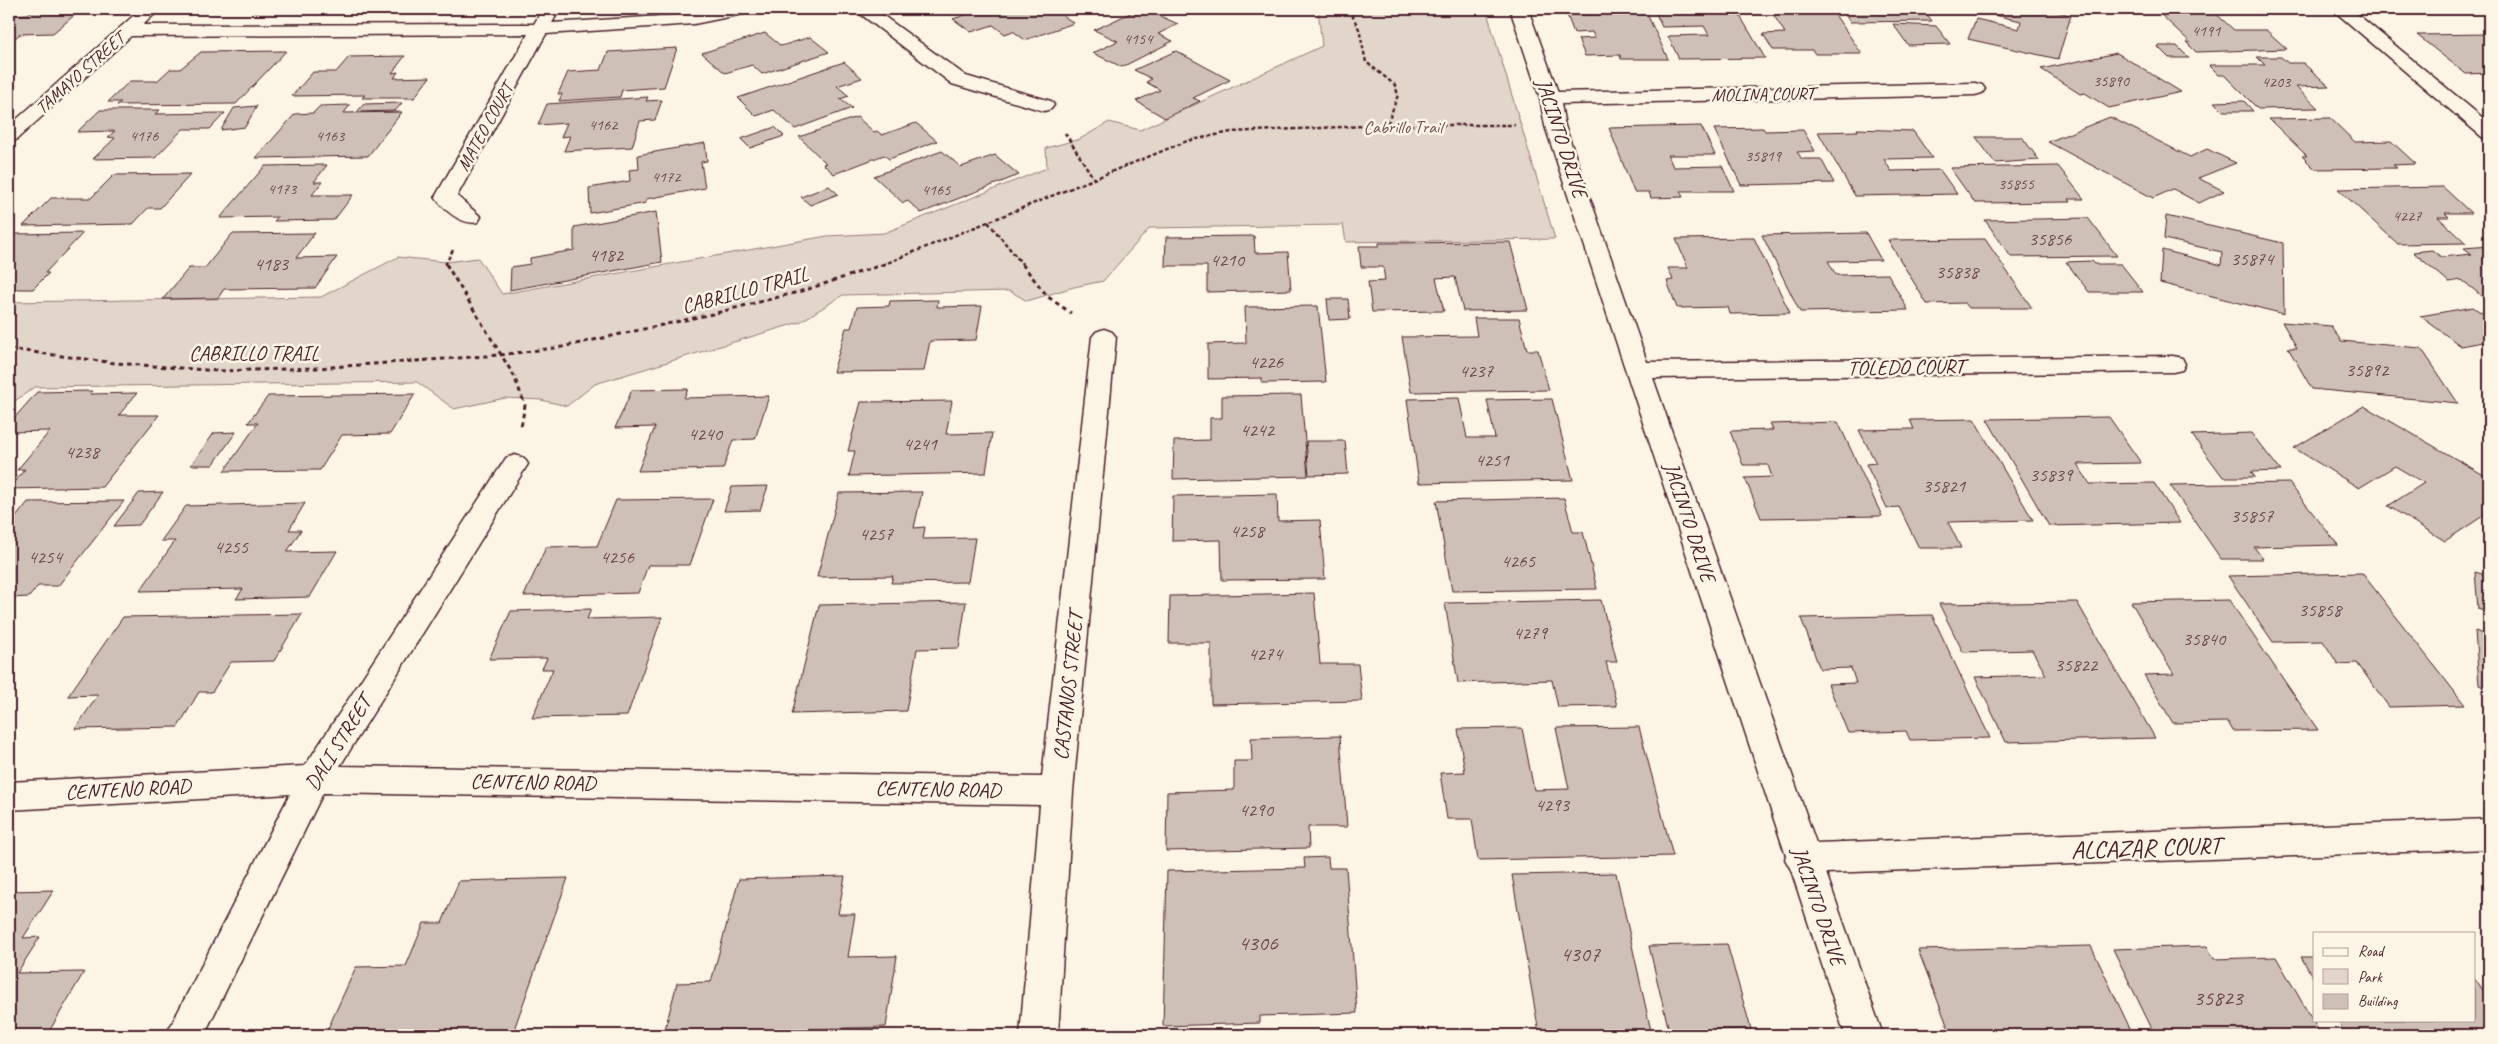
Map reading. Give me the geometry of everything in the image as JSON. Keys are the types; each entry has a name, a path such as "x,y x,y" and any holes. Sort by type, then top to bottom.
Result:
{"street":[{"name":"TAMAYO STREET","path":"9,136 151,9"},
{"path":"538,29 552,9"},
{"path":"127,31 538,29 694,19 742,9"},
{"path":"863,9 959,80 1044,105"},
{"name":"JACINTO DRIVE","path":"1519,9 1550,98 1555,126 1640,370 1802,859 1864,1035"},
{"path":"2341,9 2489,133"},
{"name":"MATEO COURT","path":"470,217 446,197 538,29"},
{"name":"MOLINA COURT","path":"1550,98 1975,89"},
{"name":"CASTANOS STREET","path":"1039,1035 1057,791 1104,337"},
{"name":"TOLEDO COURT","path":"1640,370 2173,364"},
{"name":"DALI STREET","path":"185,1035 314,779 515,464"},
{"name":"CENTENO ROAD","path":"9,796 314,779 1057,791"},
{"name":"ALCAZAR COURT","path":"1802,859 2489,834"}],"path":[{"path":"1349,9 1358,29 1366,62 1394,85 1398,94 1387,125"},
{"path":"1044,105 1071,140 1094,179"},
{"name":"CABRILLO TRAIL","path":"9,349 115,363 219,371 317,368 500,355 562,347 640,332 802,291 873,269 1187,141 1208,135 1255,130 1321,130 1387,125 1555,126"},
{"path":"470,217 445,265 514,376 525,404 515,464"},
{"path":"988,222 1048,297 1104,337"}],"green space":[{"name":"Cabrillo Trail","path":"1318,9 1486,9 1555,239 1346,242 1343,225 1150,228 1103,281 1074,287 1027,301 1010,291 843,295 800,322 595,384 567,406 541,400 505,398 454,409 417,382 35,387 9,405 9,302 321,297 398,257 446,262 478,258 502,294 827,236 884,233 1047,168 1046,148 1080,139 1109,122 1140,130 1322,46"}],"building":[{"path":"34,9 52,9 47,13 77,13 53,33 20,34 9,43 9,15 28,14"},
{"path":"257,9 303,9 300,12 254,12"},
{"path":"939,9 966,9 947,15"},
{"path":"983,9 1053,9 1074,23 1025,40 1013,31 1005,34 993,25 971,32 953,19"},
{"path":"1139,9 1144,9 1178,24 1158,34 1173,41 1122,67 1093,53 1118,41 1094,30"},
{"path":"1654,9 1736,9 1765,58 1679,59 1668,36 1709,35 1704,26 1662,27"},
{"path":"1770,9 1831,9 1862,54 1815,54 1812,50 1773,50 1763,34 1785,33"},
{"path":"1841,9 1923,9 1932,21 1850,22"},
{"path":"1977,9 2043,9 2071,15 2058,59 1968,39 1976,19 2019,29 2021,21 1976,11"},
{"path":"2159,9 2204,9 2208,12 2214,12 2234,30 2266,30 2287,49 2196,52 2186,42 2190,42 2159,13 2163,13"},
{"path":"1647,14 1668,59 1621,59 1620,55 1585,56 1578,39 1595,38 1592,32 1574,33 1567,15"},
{"path":"1893,24 1936,26 1950,44 1908,45"},
{"path":"765,33 781,46 810,37 829,52 762,74 752,65 725,73 702,53"},
{"path":"2489,34 2489,73 2466,74 2417,35"},
{"path":"2157,46 2177,46 2189,58 2169,58"},
{"path":"677,48 664,87 622,90 620,97 559,101 562,94 558,94 568,72 601,70 608,52"},
{"path":"286,51 236,104 117,105 121,102 108,102 130,81 157,81 170,69 180,69 201,52"},
{"path":"1176,51 1230,80 1193,98 1200,101 1165,118 1136,101 1160,90 1146,82 1152,79 1134,70"},
{"path":"2117,53 2181,92 2109,108 2085,93 2080,94 2041,69"},
{"path":"405,56 392,73 398,72 394,78 430,77 414,98 362,98 365,95 292,96 313,72 336,72 349,57"},
{"path":"2257,57 2281,57 2288,63 2303,63 2329,86 2296,87 2318,108 2258,109 2224,75 2219,75 2209,65 2265,65"},
{"path":"844,62 862,78 837,86 849,96 840,99 852,108 795,129 774,110 756,116 738,98"},
{"path":"648,97 646,101 662,100 655,120 640,121 632,147 564,151 570,136 561,137 567,123 538,125 547,104"},
{"path":"2244,101 2253,111 2223,111 2214,102"},
{"path":"402,103 395,111 357,112 364,104"},
{"path":"350,105 344,113 402,112 368,156 256,158 295,114 313,113 320,106"},
{"path":"257,106 245,127 221,130 234,108"},
{"path":"100,110 160,110 155,114 225,113 210,129 183,129 155,158 93,159 115,138 108,137 115,131 77,132"},
{"path":"857,117 874,132 877,131 882,135 916,123 937,141 889,159 884,155 834,174 823,164 826,163 799,137"},
{"path":"2110,117 2190,157 2207,149 2236,163 2198,178 2224,191 2199,203 2173,189 2153,198 2048,142"},
{"path":"2330,118 2355,142 2391,141 2416,164 2393,165 2397,168 2315,169 2302,156 2307,156 2269,119"},
{"path":"1701,126 1715,155 1668,155 1673,167 1722,166 1734,191 1680,191 1683,197 1651,198 1649,192 1634,192 1609,128"},
{"path":"775,127 784,136 750,148 741,139"},
{"path":"1763,128 1765,131 1803,130 1815,151 1797,152 1802,159 1821,159 1834,183 1741,185 1714,129"},
{"path":"1857,129 1913,131 1932,158 1884,159 1891,171 1940,170 1957,194 1855,196 1818,132 1858,131"},
{"path":"1976,137 2022,137 2039,160 1995,163"},
{"path":"705,143 707,161 701,162 705,188 646,199 646,203 590,213 589,188 630,181 629,170 639,169 638,155"},
{"path":"942,151 961,167 995,155 1019,175 921,213 908,201 903,203 874,176"},
{"path":"327,165 314,182 322,182 312,195 353,195 334,220 274,221 278,217 220,218 265,166"},
{"path":"2058,166 2084,199 2069,199 2071,202 1975,203 1950,168"},
{"path":"191,174 160,208 148,208 133,224 23,226 51,198 91,198 114,175"},
{"path":"829,186 838,194 810,205 801,197"},
{"path":"2443,187 2471,213 2445,213 2449,217 2438,217 2466,243 2398,244 2338,189"},
{"path":"656,212 662,262 510,290 511,267 530,264 530,258 574,250 574,227"},
{"path":"2166,216 2283,243 2284,314 2160,283 2162,250 2221,265 2222,252 2164,239"},
{"path":"2088,218 2117,256 2011,257 1985,220"},
{"path":"83,233 45,273 49,273 33,289 9,289 9,238 12,234"},
{"path":"315,233 296,258 337,257 315,288 224,289 218,298 163,299 189,268 205,268 232,234"},
{"path":"1866,233 1881,260 1828,261 1836,275 1888,274 1908,310 1800,312 1762,235"},
{"path":"1254,236 1255,253 1288,252 1291,290 1207,292 1207,266 1165,266 1166,237"},
{"path":"1754,238 1790,313 1730,314 1728,307 1677,308 1667,281 1673,280 1668,268 1688,268 1676,239"},
{"path":"1985,239 2032,308 1969,308 1965,303 1927,304 1888,240"},
{"path":"1510,242 1528,310 1463,311 1455,277 1436,278 1444,311 1372,312 1368,282 1385,281 1383,267 1361,267 1359,246 1379,246 1379,243"},
{"path":"2489,246 2489,302 2462,280 2449,282 2413,252 2432,250 2441,257 2472,254 2464,248"},
{"path":"2092,261 2095,264 2121,264 2143,292 2089,292 2066,262"},
{"path":"1327,299 1348,299 1350,319 1329,320"},
{"path":"938,300 937,307 982,306 976,340 930,341 924,371 833,372 846,328 851,328 857,307 889,306 890,301"},
{"path":"1318,306 1326,382 1262,383 1262,378 1208,379 1208,344 1246,343 1245,307"},
{"path":"2473,307 2489,318 2489,341 2461,346 2420,316"},
{"path":"1474,318 1519,318 1527,350 1538,350 1549,390 1411,392 1402,337 1477,336"},
{"path":"2282,322 2331,326 2341,341 2421,348 2458,403 2312,389 2288,348 2297,348"},
{"path":"688,389 684,398 769,396 755,439 733,440 723,469 638,471 655,427 615,428 632,390"},
{"path":"93,391 90,394 137,393 119,415 159,415 102,487 9,489 25,469 17,470 50,431 9,432 9,424 37,392"},
{"path":"415,394 390,434 342,435 320,470 224,471 258,423 248,423 268,396"},
{"path":"1301,395 1308,476 1173,479 1174,441 1210,440 1210,418 1222,418 1222,396"},
{"path":"1459,398 1467,438 1495,438 1487,400 1552,399 1573,480 1419,483 1407,399"},
{"path":"952,401 946,434 992,433 986,473 849,476 855,451 848,451 861,402"},
{"path":"2364,406 2489,478 2489,512 2445,541 2388,506 2424,483 2395,466 2359,488 2294,448"},
{"path":"2109,417 2141,463 2077,464 2090,484 2154,483 2180,523 2049,526 1987,419"},
{"path":"1974,419 2033,520 1948,522 1961,548 1919,548 1899,507 1887,508 1866,464 1876,463 1859,430 1914,429 1910,420"},
{"path":"1838,422 1882,516 1761,518 1745,478 1772,477 1768,465 1743,465 1730,431 1773,430 1770,424"},
{"path":"236,432 213,465 191,465 214,433"},
{"path":"2251,433 2281,471 2251,472 2255,477 2223,477 2192,435"},
{"path":"1306,441 1345,441 1348,474 1309,475"},
{"path":"2289,483 2338,545 2254,547 2263,559 2221,559 2170,485"},
{"path":"768,486 760,510 724,511 732,487"},
{"path":"163,492 139,525 114,526 139,493"},
{"path":"922,492 914,528 925,527 923,539 975,538 968,582 891,583 893,576 817,577 839,493"},
{"path":"1277,494 1278,521 1320,520 1325,579 1222,580 1221,540 1172,541 1173,496"},
{"path":"1564,498 1573,532 1583,532 1597,589 1452,591 1436,501"},
{"path":"713,499 690,565 648,565 638,593 524,596 546,547 597,546 616,500"},
{"path":"124,501 58,586 38,586 29,597 9,598 9,526 28,502"},
{"path":"305,503 289,530 301,530 287,552 337,551 310,597 236,599 243,589 140,591 175,541 161,541 186,506"},
{"path":"2475,572 2489,576 2489,613 2478,609"},
{"path":"2362,573 2465,705 2389,707 2357,663 2338,664 2323,641 2273,642 2228,576"},
{"path":"1314,593 1320,664 1358,664 1362,701 1211,704 1211,643 1169,643 1170,596"},
{"path":"1601,600 1617,662 1606,662 1617,706 1558,707 1552,680 1458,683 1445,603"},
{"path":"2229,600 2318,730 2233,731 2228,722 2173,723 2144,675 2174,674 2131,602"},
{"path":"966,602 959,648 917,649 906,711 792,714 819,605"},
{"path":"2077,602 2155,738 2006,742 1975,677 2046,675 2032,650 1963,652 1939,604"},
{"path":"591,609 587,619 662,617 627,716 532,718 553,669 542,669 547,658 489,659 511,611"},
{"path":"302,614 274,661 231,662 212,692 199,692 178,727 75,729 98,695 68,696 123,617"},
{"path":"1932,615 1990,738 1910,740 1906,731 1848,733 1828,684 1856,683 1851,668 1820,669 1801,618"},
{"path":"2475,631 2489,636 2489,689 2479,685"},
{"path":"1639,727 1673,856 1478,860 1472,819 1447,819 1440,773 1465,772 1458,729 1522,728 1534,790 1569,789 1556,728"},
{"path":"1340,736 1347,827 1308,827 1309,848 1166,851 1167,792 1234,790 1234,761 1252,761 1251,738"},
{"path":"1328,857 1329,868 1346,868 1357,1013 1260,1016 1260,1023 1163,1026 1167,871 1305,868 1304,858"},
{"path":"1616,873 1651,1031 1539,1033 1512,875"},
{"path":"845,876 838,914 855,914 848,957 897,956 886,1027 664,1033 677,983 711,982 739,879"},
{"path":"568,878 512,1035 325,1035 356,967 406,966 424,923 442,923 459,881"},
{"path":"54,890 23,938 40,937 17,973 84,972 47,1035 9,1035 9,891"},
{"path":"1727,944 1751,1029 1669,1031 1649,946"},
{"path":"2091,946 2133,1035 1951,1035 1918,950"},
{"path":"2207,946 2214,959 2276,957 2321,1035 2155,1035 2113,949"},
{"path":"2301,957 2313,957 2313,977"},
{"path":"2476,980 2489,999 2489,1035 2347,1035 2339,1022 2476,1022"}]}
